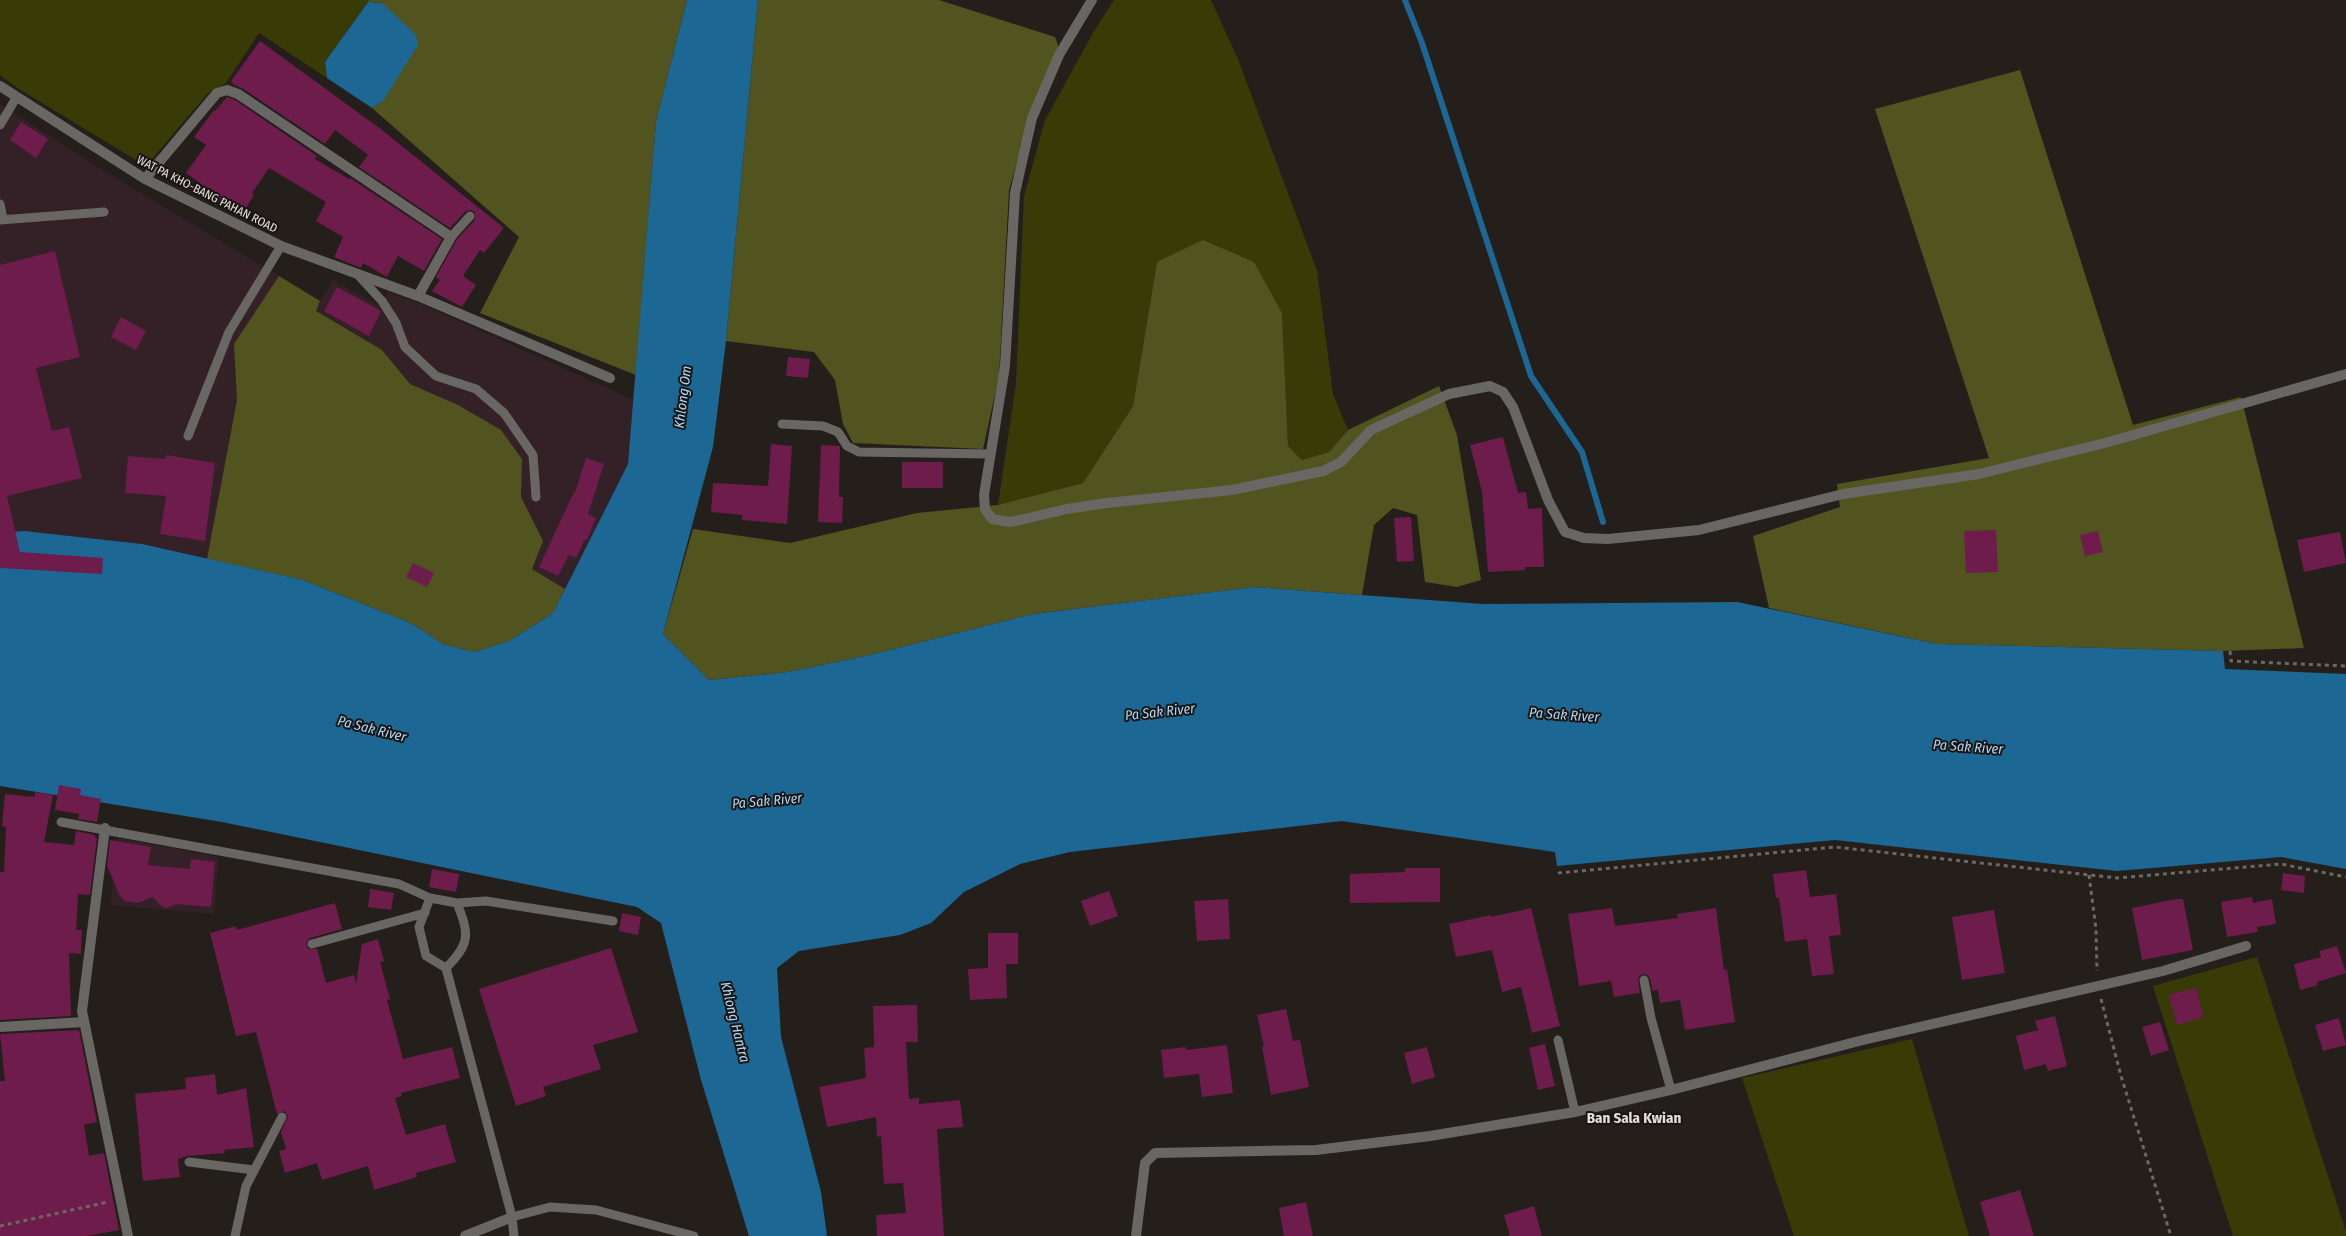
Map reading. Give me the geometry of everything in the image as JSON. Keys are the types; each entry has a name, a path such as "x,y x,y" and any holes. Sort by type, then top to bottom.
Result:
{"street":[{"path":"1092,0 1059,55 1032,118 1015,193 1005,366 984,495 985,509 992,519 1011,522 1067,509 1107,503 1232,490 1323,471 1341,462 1372,430 1449,394 1490,386 1503,392 1513,407 1548,500 1565,532 1584,538 1608,538 1699,530 1843,494 1979,474 2105,443 2346,374"},
{"name":"WAT PA KHO-BANG PAHAN ROAD","path":"0,86 145,179 281,246 358,276 418,296 610,378"},
{"path":"145,179 217,93 227,90 246,99 451,237 418,296"},
{"path":"105,828 82,1011 128,1236"},
{"path":"1136,1236 1144,1163 1154,1153 1316,1150 1448,1133 1575,1112 1671,1090 1863,1040 2163,971 2246,946"},
{"path":"0,1028 84,1022"},
{"path":"465,1236 512,1217"}],"lane":[{"path":"0,125 16,98"},
{"path":"0,204 2,220 104,212"},
{"path":"451,237 470,216"},
{"path":"188,436 229,332 281,246"},
{"path":"358,276 382,301 396,323 405,347 436,376 476,389 504,413 533,455 536,497"},
{"path":"782,424 823,426 838,432 847,446 859,452 990,454"},
{"path":"61,822 105,828 399,884 430,898 457,903 486,901 613,921"},
{"path":"430,898 419,927 426,956 446,968 512,1217 514,1236"},
{"path":"446,968 462,953 466,928 457,903"},
{"path":"312,944 425,913"},
{"path":"1644,980 1651,1018 1671,1090"},
{"path":"1558,1040 1575,1112"},
{"path":"235,1236 246,1186 282,1117"},
{"path":"189,1162 254,1170"},
{"path":"512,1217 550,1207 596,1210 694,1236"}],"path":[{"path":"2230,651 2231,662 2346,666"},
{"path":"1558,873 1835,847 2117,878 2281,864 2346,877"},
{"path":"2089,875 2096,930 2098,986 2121,1076 2171,1236"},
{"path":"0,1226 121,1200"}],"shaded area":[{"path":"0,0 369,0 325,62 327,78 259,33 226,83 208,93 146,166 19,89 0,75"},
{"path":"1114,0 1211,0 1238,59 1317,271 1333,394 1348,430 1329,452 1302,460 1288,446 1282,313 1157,262 1133,406 1083,483 998,505 1016,384 1024,196 1045,120 1093,33"},
{"path":"0,104 95,165 320,301 333,280 380,306 388,292 421,304 634,400 628,464 553,613 303,580 142,544 24,531 0,533"},
{"path":"118,838 219,857 214,914 110,905"},
{"path":"2257,957 2346,1236 2233,1236 2153,986"},
{"path":"1912,1039 1969,1236 1794,1236 1742,1078"}],"green space":[{"path":"369,0 687,0 656,122 636,375 480,313 519,237 372,108 383,101 382,3 368,2"},
{"path":"758,0 939,0 1055,37 1059,48 1031,114 1009,190 999,376 983,449 853,443 843,424 835,380 814,352 726,341"},
{"path":"2020,70 2133,425 2241,397 2304,648 2223,651 1937,644 1769,608 1753,536 1840,507 1837,484 1989,458 1875,109"},
{"path":"1203,240 1254,262 1282,313 1288,446 1302,460 1329,452 1348,430 1439,386 1457,435 1481,580 1457,587 1425,582 1417,515 1393,508 1374,525 1362,595 1254,587 1033,614 870,655 788,672 709,680 663,634 693,529 790,543 917,513 998,505 1083,483 1133,406 1157,262"},
{"path":"279,276 320,301 316,311 382,350 410,384 458,405 501,430 522,459 521,497 543,541 532,569 565,589 553,613 509,641 474,652 443,644 411,623 303,580 207,559 237,400 234,344"}],"water":[{"path":"687,0 758,0 726,341 713,447 663,634 709,680 788,672 870,655 1033,614 1254,587 1483,604 1737,602 1937,644 2223,651 2225,669 2346,674 2346,869 2281,857 2117,871 1835,840 1557,866 1555,852 1342,821 1070,852 1020,864 964,892 931,923 900,935 799,951 777,968 781,1037 821,1192 827,1236 749,1236 701,1080 661,923 637,907 222,822 0,786 0,533 24,531 142,544 303,580 411,623 443,644 474,652 509,641 553,613 628,464 656,122"},
{"path":"368,2 382,3 416,35 418,45 383,101 372,108 327,78 325,62"}],"building":[{"path":"260,41 382,130 504,228 484,253 480,250 463,276 476,285 462,307 432,291 440,280 436,277 457,239 475,220 475,212 471,210 466,211 450,228 359,167 368,155 335,130 325,144 242,88 234,85 231,81"},
{"path":"227,97 235,100 317,156 315,159 350,178 442,239 424,271 398,256 387,277 363,263 361,268 334,257 343,237 316,221 326,202 269,168 252,193 254,195 241,216 212,199 215,194 186,173 206,145 194,137 214,110"},
{"path":"21,122 48,139 36,158 10,140"},
{"path":"55,251 80,357 36,368 52,431 69,427 82,478 7,496 20,552 103,558 102,574 0,568 0,265"},
{"path":"337,287 381,311 369,336 324,311"},
{"path":"121,317 146,331 136,350 111,337"},
{"path":"788,357 810,359 808,378 786,376"},
{"path":"1503,437 1518,493 1526,492 1528,509 1542,508 1544,567 1525,567 1525,570 1488,572 1482,492 1470,445"},
{"path":"771,444 792,446 787,524 742,520 742,515 711,512 713,483 768,486"},
{"path":"821,445 840,446 839,497 843,497 842,523 818,522"},
{"path":"166,455 215,463 205,541 160,534 166,496 125,493 128,456 165,459"},
{"path":"586,458 604,464 588,514 596,518 587,540 585,539 576,558 569,555 558,576 539,567 575,493"},
{"path":"902,462 943,462 943,488 902,488"},
{"path":"1411,517 1414,561 1397,562 1394,518"},
{"path":"1996,530 1998,572 1966,573 1964,531"},
{"path":"2098,531 2103,552 2085,556 2080,535"},
{"path":"2340,532 2346,563 2304,572 2297,540"},
{"path":"413,563 434,573 427,587 406,577"},
{"path":"59,785 81,789 80,795 101,799 97,822 78,819 79,814 55,810"},
{"path":"35,792 53,795 44,842 74,845 76,831 95,835 95,838 97,838 90,895 78,894 76,930 82,930 81,954 69,953 71,1016 0,1020 0,872 4,872 6,827 2,826 5,794 35,797"},
{"path":"110,840 151,847 148,865 190,869 191,859 215,862 211,907 176,904 167,908 162,907 153,897 138,903 125,901 120,896 107,866"},
{"path":"1405,868 1440,868 1440,902 1350,903 1350,874 1405,872"},
{"path":"432,869 459,874 456,892 429,887"},
{"path":"1806,870 1810,897 1836,894 1841,935 1829,936 1834,974 1812,976 1807,939 1785,942 1779,898 1776,898 1773,874"},
{"path":"2283,873 2305,876 2304,893 2281,890"},
{"path":"370,889 394,893 391,910 368,907"},
{"path":"1109,891 1118,916 1090,926 1081,901"},
{"path":"2252,897 2253,903 2272,899 2276,924 2257,927 2258,932 2227,937 2221,902"},
{"path":"1228,899 1230,939 1197,941 1194,901"},
{"path":"2183,899 2193,950 2142,960 2132,908"},
{"path":"335,903 342,929 310,938 306,943 308,949 317,949 326,983 354,975 356,984 362,944 378,939 384,961 380,962 390,999 387,1000 403,1059 452,1047 460,1078 401,1093 402,1096 395,1098 406,1135 445,1124 456,1162 416,1173 417,1177 374,1190 368,1166 322,1180 317,1163 285,1173 279,1151 286,1149 281,1132 288,1116 284,1111 277,1114 256,1032 236,1036 210,933 236,926 237,930"},
{"path":"1531,908 1560,1026 1532,1033 1521,987 1502,992 1492,950 1456,957 1449,924"},
{"path":"1612,908 1615,926 1678,918 1677,914 1716,908 1724,970 1727,969 1735,1022 1685,1030 1680,1000 1660,1003 1658,990 1652,991 1650,978 1646,974 1640,975 1638,978 1640,993 1614,997 1611,981 1579,986 1568,914"},
{"path":"1994,910 2005,973 1962,980 1952,917"},
{"path":"622,913 641,917 638,935 619,931"},
{"path":"988,933 1018,933 1018,964 1006,964 1007,998 970,1000 968,969 988,968"},
{"path":"2337,946 2346,973 2317,982 2318,985 2300,990 2294,964 2321,957 2319,951"},
{"path":"611,948 638,1032 593,1045 601,1069 543,1087 546,1096 516,1106 479,989"},
{"path":"2196,988 2204,1017 2177,1025 2169,995"},
{"path":"917,1005 918,1042 906,1042 909,1099 919,1098 919,1104 960,1100 963,1127 937,1129 944,1236 877,1236 876,1215 906,1213 903,1183 884,1184 881,1136 877,1137 876,1117 827,1127 819,1087 866,1078 864,1048 874,1047 873,1006"},
{"path":"1286,1009 1293,1041 1300,1040 1309,1087 1271,1095 1257,1015"},
{"path":"2055,1016 2067,1066 2048,1071 2046,1064 2024,1070 2016,1036 2038,1030 2035,1021"},
{"path":"2339,1018 2346,1045 2323,1051 2315,1025"},
{"path":"2160,1022 2169,1050 2151,1056 2142,1027"},
{"path":"79,1030 97,1122 84,1125 89,1156 104,1153 119,1230 87,1236 0,1236 0,1081 5,1081 0,1034"},
{"path":"1545,1044 1555,1086 1538,1090 1529,1048"},
{"path":"1227,1045 1233,1093 1202,1097 1199,1074 1164,1078 1161,1050 1186,1047 1186,1050"},
{"path":"1427,1047 1435,1077 1412,1084 1404,1053"},
{"path":"215,1074 217,1095 246,1088 254,1147 224,1150 225,1153 187,1156 178,1159 180,1177 143,1181 135,1094 186,1089 185,1078"},
{"path":"2020,1190 2034,1236 1990,1236 1980,1202"},
{"path":"1306,1202 1313,1236 1284,1236 1279,1208"},
{"path":"1534,1206 1542,1236 1510,1236 1504,1215"}],"waterway":[{"path":"1405,0 1422,43 1531,376 1582,452 1603,522"}],"district":[{"name":"Ban Sala Kwian","path":"1634,1118"}],"water label":[{"name":"Khlong Om","path":"683,397"},
{"name":"Pa Sak River","path":"1160,712"},
{"name":"Pa Sak River","path":"1564,715"},
{"name":"Pa Sak River","path":"372,729"},
{"name":"Pa Sak River","path":"1968,747"},
{"name":"Pa Sak River","path":"767,801"},
{"name":"Khlong Hantra","path":"735,1022"}]}
